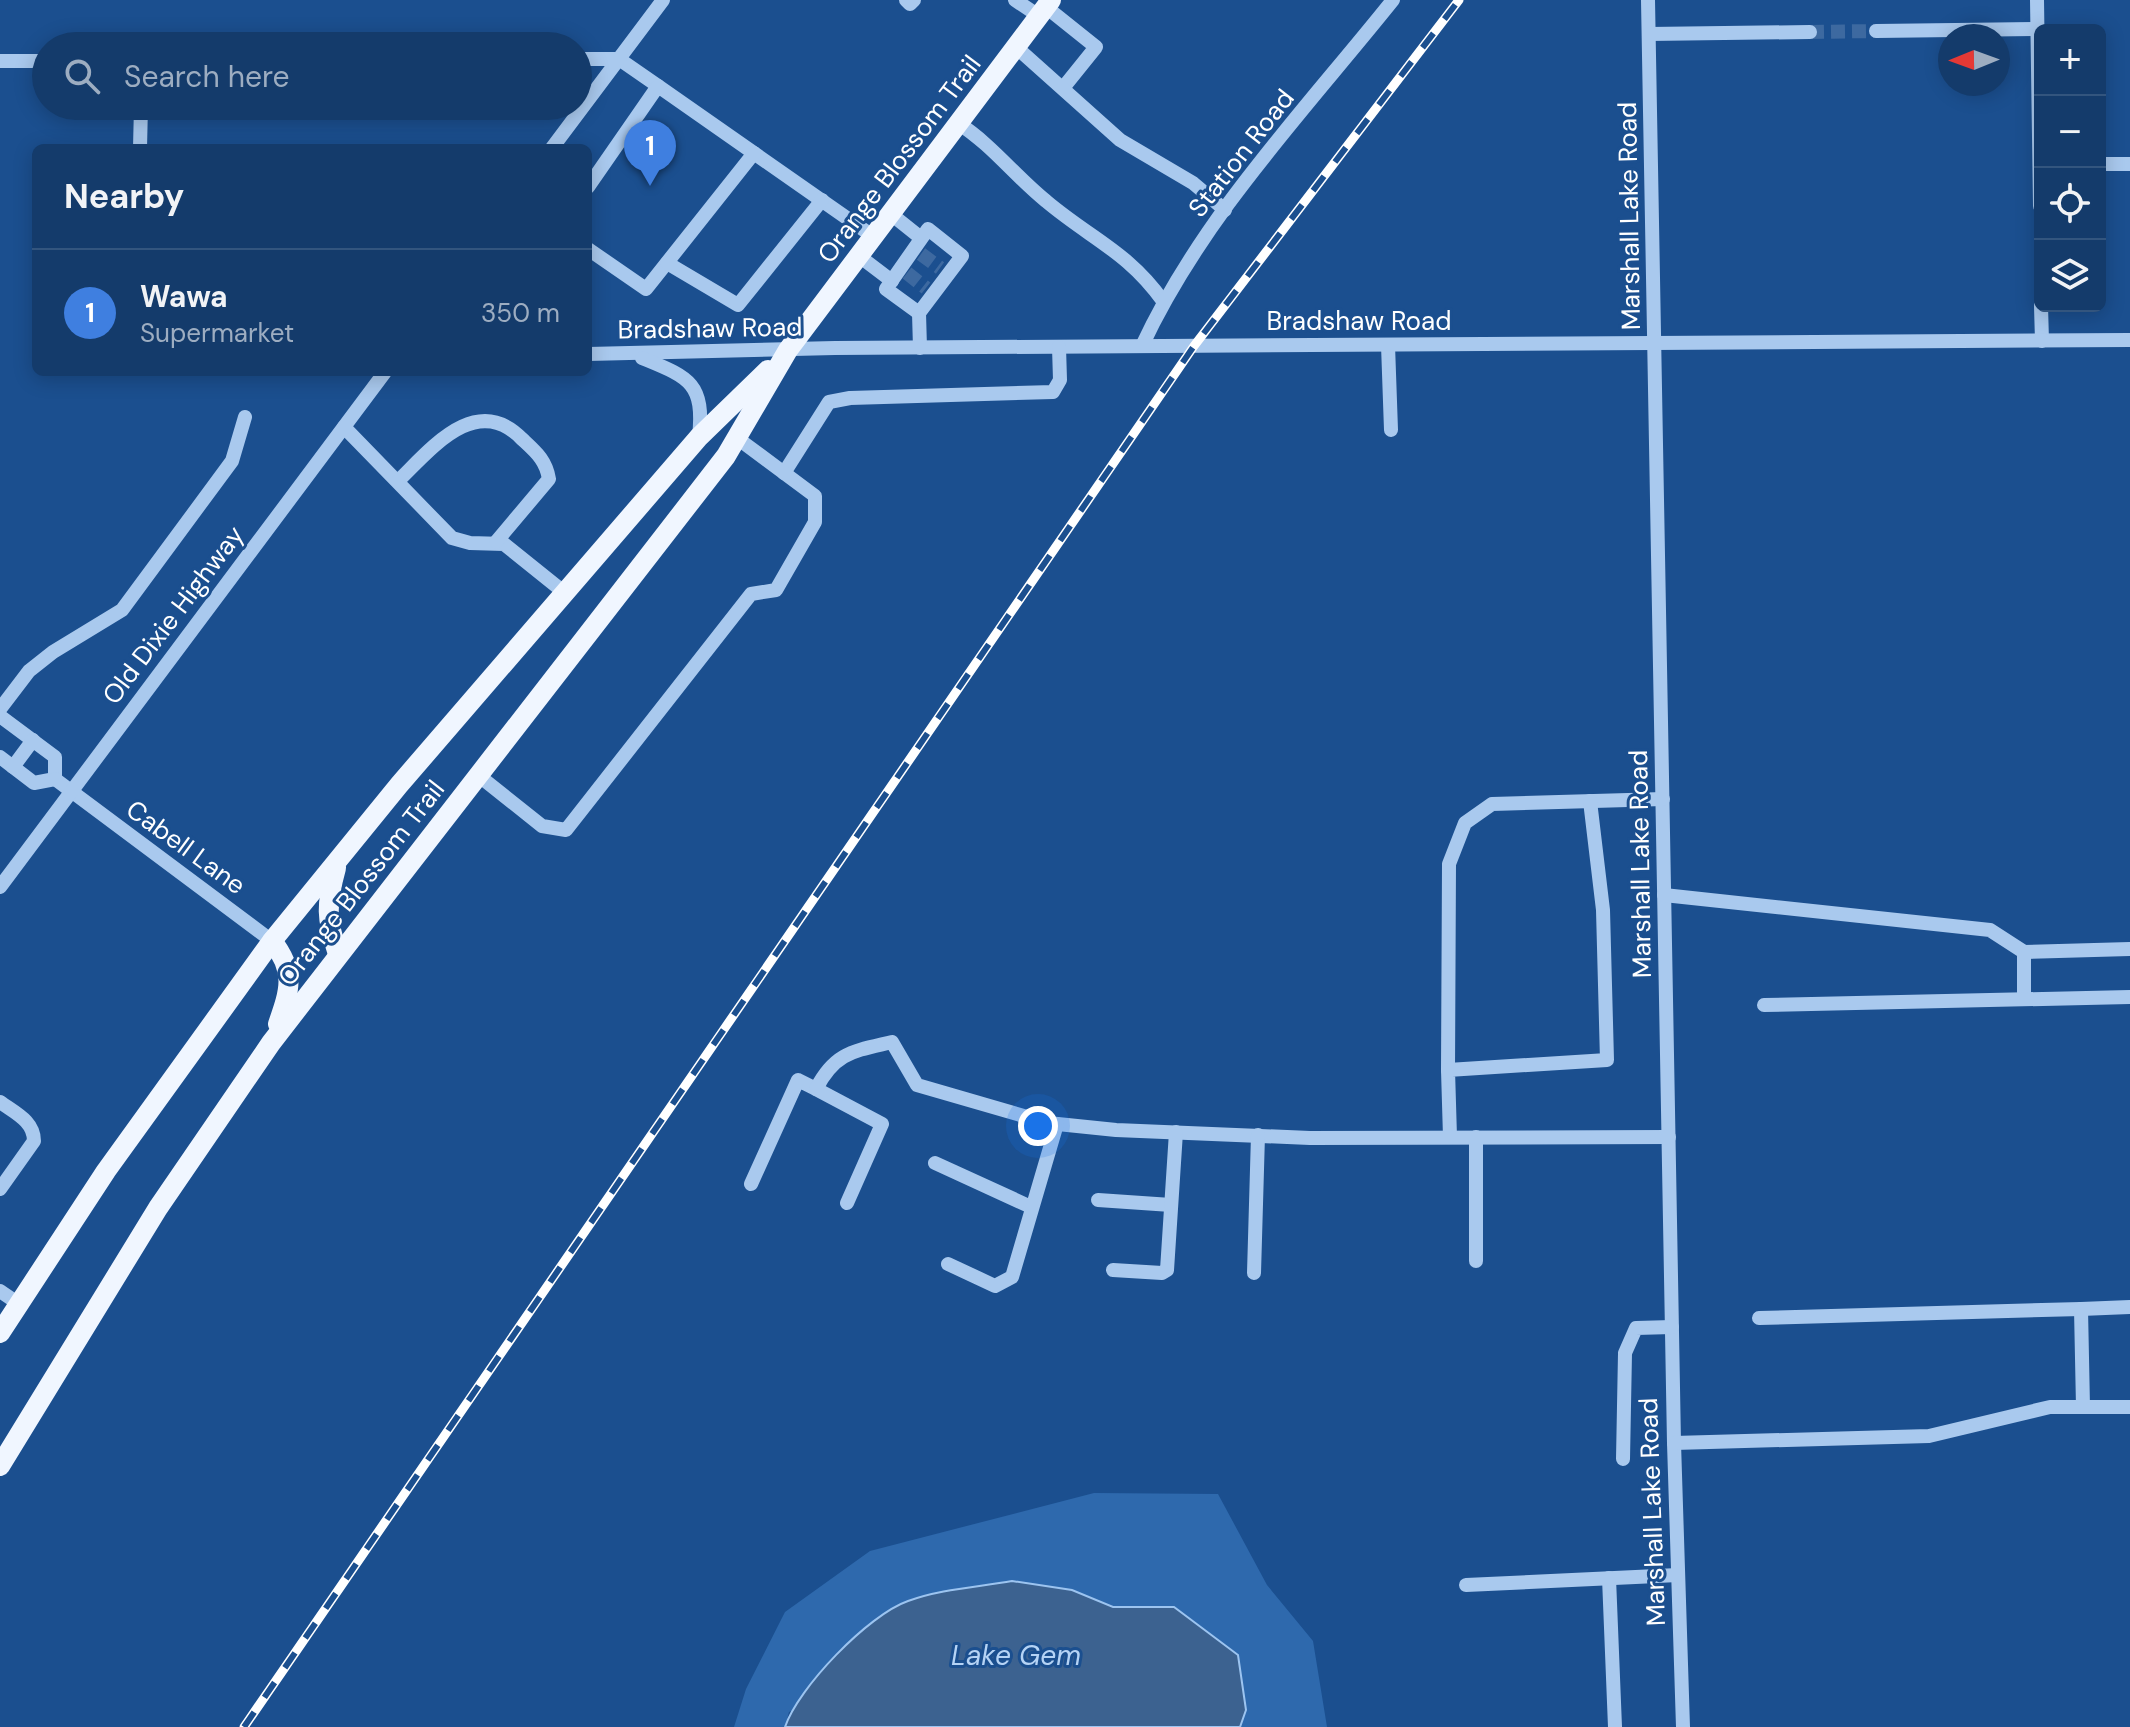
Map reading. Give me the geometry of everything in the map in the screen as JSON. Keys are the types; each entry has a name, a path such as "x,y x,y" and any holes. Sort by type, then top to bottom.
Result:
{"main road":[{"name":"Orange Blossom Trail","path":"0,1466 158,1208 271,1043 737,438 788,350 1045,8"},
{"name":"Orange Blossom Trail","path":"0,1333 106,1171 272,941 340,857 699,437 788,350"},
{"path":"338,954 328,927 326,901 340,857"},
{"path":"271,1043 287,998 289,975 285,957 272,941"}],"street":[{"path":"592,95 663,0"},
{"path":"906,0 910,4 914,0"},
{"path":"1015,0 1045,8 1096,47 1063,88"},
{"name":"Station Road","path":"1142,346 1163,301 1225,210 1393,0"},
{"name":"Marshall Lake Road","path":"1648,0 1674,1443 1683,1727"},
{"path":"2037,0 2038,24"},
{"path":"1876,31 2034,29"},
{"path":"1649,34 1810,32"},
{"path":"1016,47 1120,140 1193,183 1225,210"},
{"path":"592,59 619,59 874,237"},
{"path":"0,61 32,61"},
{"path":"592,181 658,86"},
{"path":"140,144 141,120"},
{"path":"555,144 573,120"},
{"path":"958,123 986,141 1012,172 1049,204 1125,256 1163,301"},
{"path":"592,252 646,289 754,153"},
{"path":"2106,164 2130,164"},
{"path":"667,263 738,305 822,200"},
{"path":"891,214 919,247"},
{"path":"919,313 886,289 919,247 928,229 962,256 944,271 919,313 920,348"},
{"path":"859,256 899,274"},
{"path":"2041,312 2042,341"},
{"name":"Bradshaw Road","path":"592,354 920,348 2130,340"},
{"path":"1388,345 1391,430"},
{"path":"784,473 829,402 850,398 1053,392 1060,380 1059,347"},
{"path":"634,354 677,373 697,391 702,413 699,437"},
{"name":"Old Dixie Highway","path":"0,887 382,376"},
{"path":"0,709 29,671 53,652 122,610 232,461 245,417"},
{"path":"398,481 459,425 476,422 509,425 546,463 549,479 496,542"},
{"path":"344,427 452,538 470,543 496,542 511,548 565,593"},
{"path":"478,775 542,826 566,830 751,594 776,590 815,522 815,496 737,438"},
{"path":"0,716 55,757 55,779 34,783 0,757"},
{"path":"13,767 33,740"},
{"name":"Cabell Lane","path":"55,779 272,941"},
{"path":"1450,1137 1449,864 1465,823 1492,804 1663,799"},
{"path":"1448,1070 1607,1060 1603,910 1590,801"},
{"path":"1664,895 1990,930 2024,952 2130,949"},
{"path":"2024,952 2024,999"},
{"path":"1764,1005 2130,997"},
{"path":"816,1089 825,1072 844,1054 892,1042 917,1085 1057,1124 1258,1135 1669,1137"},
{"path":"751,1184 798,1080 882,1124 847,1203"},
{"path":"0,1102 27,1121 34,1141 0,1189"},
{"path":"948,1264 995,1286 1012,1277 1057,1124"},
{"path":"1113,1270 1162,1273 1167,1270 1176,1132"},
{"path":"1254,1273 1258,1135"},
{"path":"1476,1137 1476,1261"},
{"path":"935,1163 1031,1207"},
{"path":"1098,1200 1171,1205"},
{"path":"0,1291 19,1304"},
{"path":"1759,1318 2130,1307"},
{"path":"2081,1309 2083,1407"},
{"path":"1623,1459 1625,1353 1636,1328 1672,1327"},
{"path":"1674,1443 1929,1436 2050,1407 2130,1407"},
{"path":"1466,1585 1678,1575"},
{"path":"1609,1578 1615,1727"}],"shaded area":[{"path":"1094,1493 1218,1494 1267,1585 1313,1641 1327,1727 1240,1727 1246,1710 1174,1607 1113,1607 1072,1590 789,1712 785,1727 734,1727 746,1689 785,1612 870,1551"}],"water":[{"name":"Lake Gem","path":"1012,1581 1072,1590 1113,1607 1174,1607 1238,1655 1246,1710 1240,1727 785,1727 804,1693 836,1655 892,1609 933,1594"}],"tunnel":[{"path":"1810,32 1876,31"},
{"path":"921,254 940,268"},
{"path":"907,273 926,288"}],"railway":[{"path":"244,1727 1194,346 1459,0"}],"place":[{"name":"Wawa","path":"650,186"}]}
